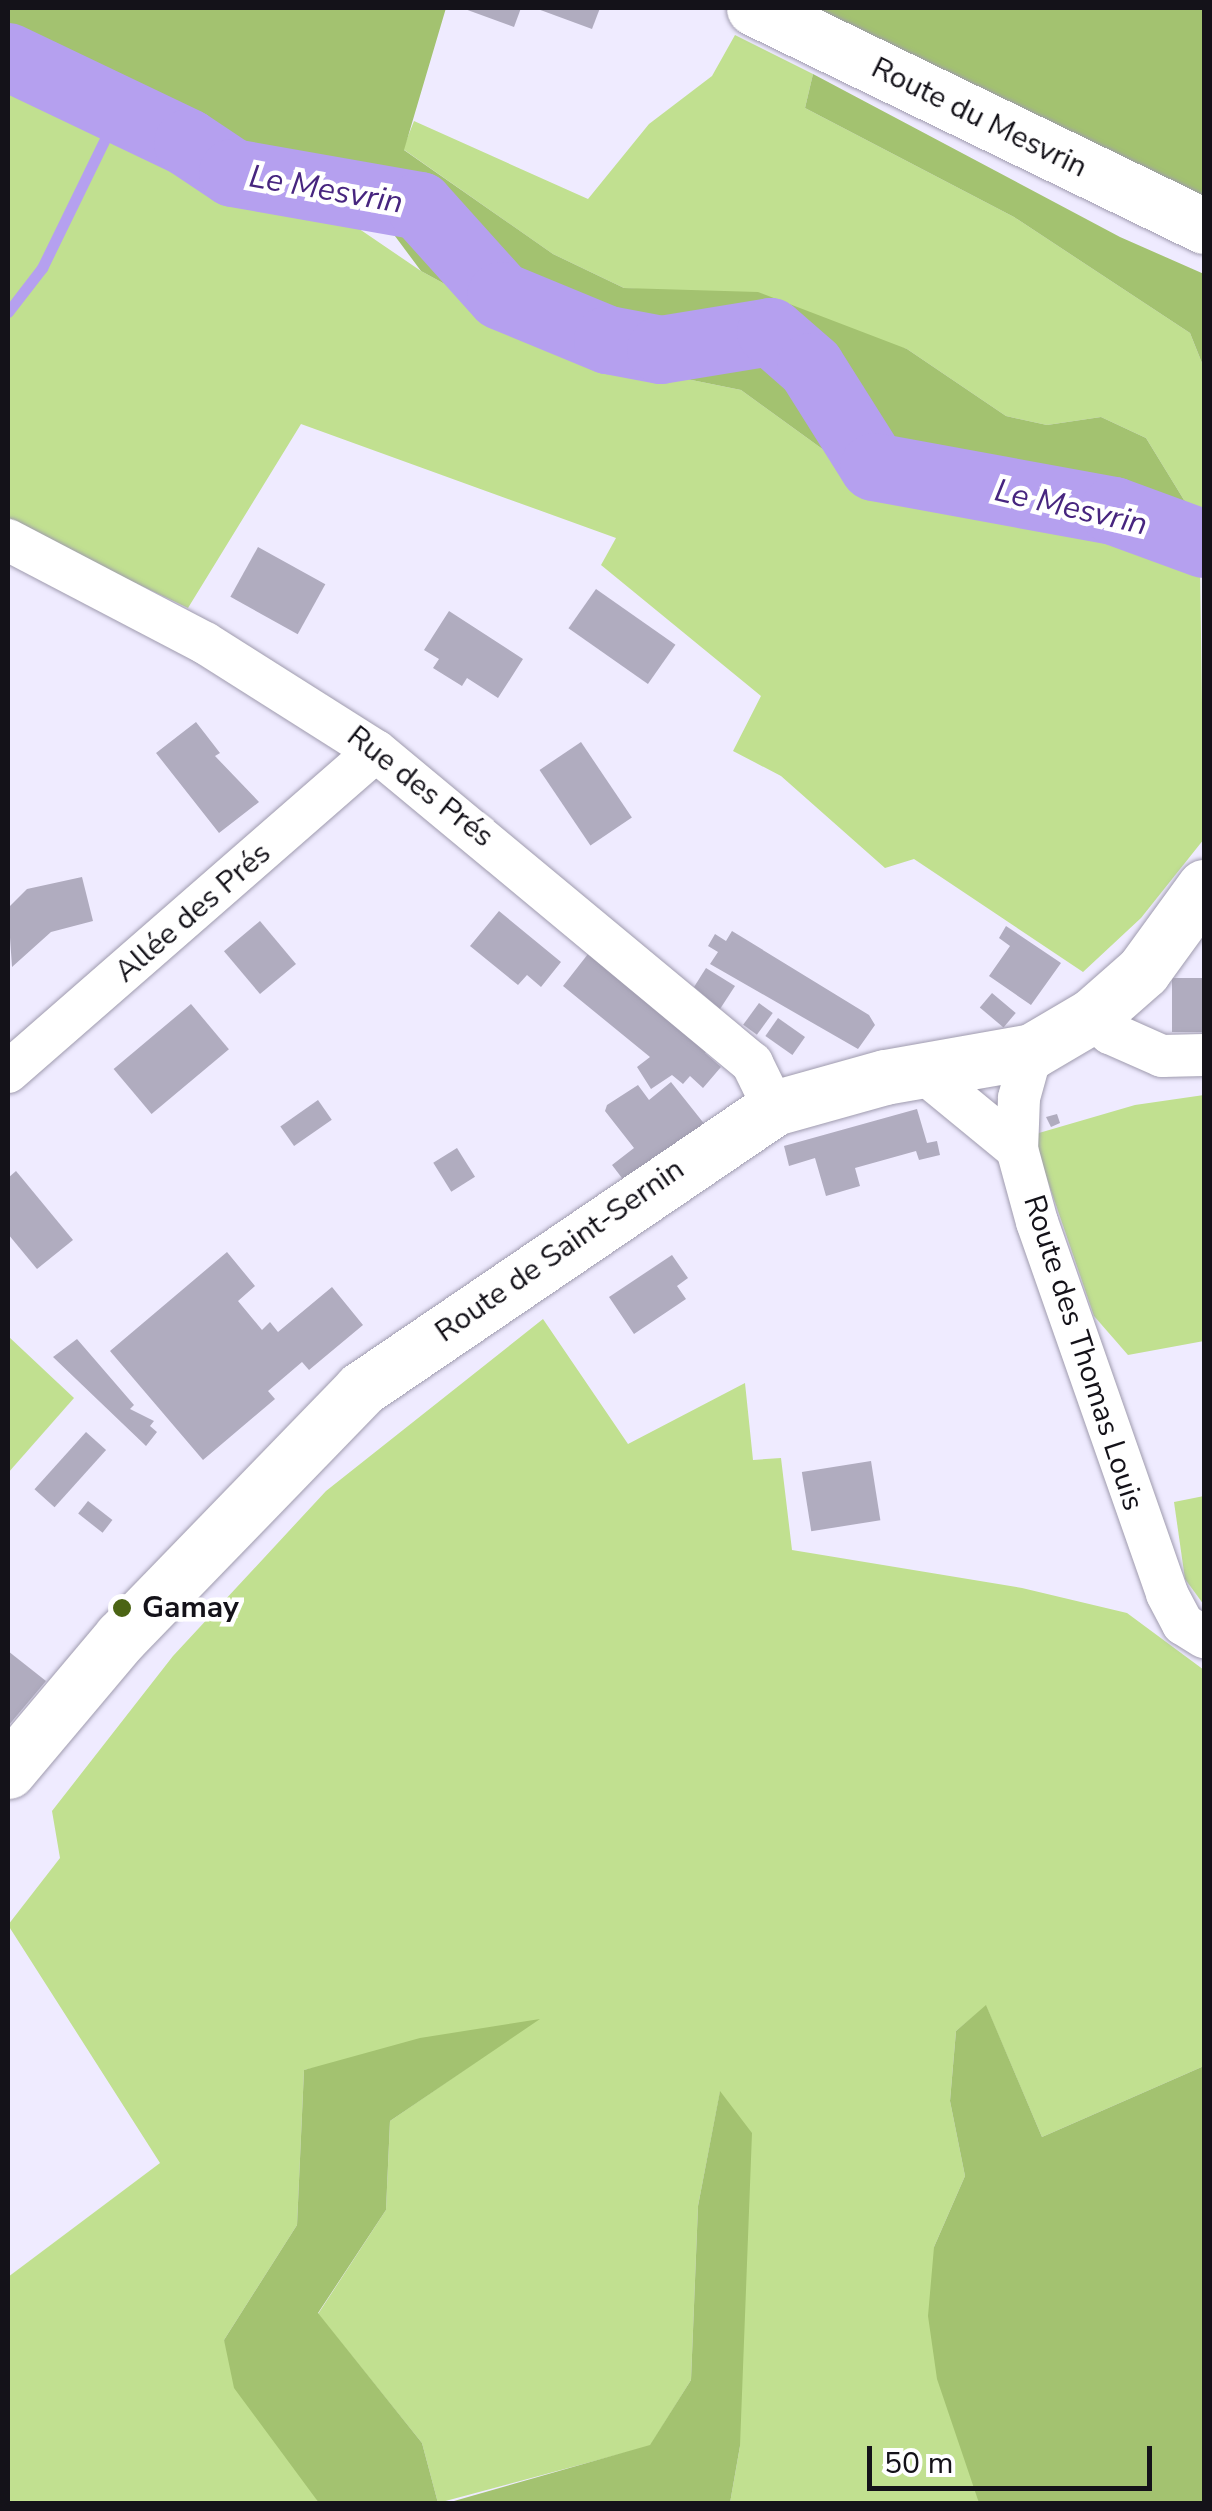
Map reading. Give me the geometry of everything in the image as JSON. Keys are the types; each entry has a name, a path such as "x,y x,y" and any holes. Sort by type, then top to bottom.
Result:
{"street":[{"name":"Route du Mesvrin","path":"754,8 1204,226"},
{"name":"Rue des Prés","path":"8,540 221,652 376,751 752,1063 774,1108"},
{"name":"Allée des Prés","path":"8,1072 376,751"},
{"name":"Route de Saint-Sernin","path":"8,1771 121,1637 361,1389 774,1108 922,1070 1032,1051 1093,1015 1143,971 1204,887"},
{"path":"1093,1015 1110,1033 1162,1056 1204,1055"},
{"name":"Route des Thomas Louis","path":"1032,1051 1018,1098 1017,1148 1154,1563 1183,1624 1204,1638"},
{"path":"922,1070 1017,1148"}],"green space":[{"path":"8,8 446,8 404,150 553,254 624,288 758,292 907,349 1006,416 1047,425 1101,417 1146,438 1184,500 1204,513 1204,570 1053,520 949,512 861,477 741,390 578,357 421,271 360,189 240,151 164,109 70,69 8,63"},
{"path":"773,8 1204,8 1204,212"},
{"path":"735,35 813,74 805,108 1014,217 1190,333 1204,368 1204,513 1184,500 1146,438 1101,417 1047,425 1006,416 907,349 674,292 624,288 553,254 403,149 414,121 588,199 649,124 712,76"},
{"path":"8,69 230,183 352,224 421,271 578,357 741,390 861,477 948,512 1053,520 1200,567 1204,839 1141,918 1083,972 914,859 885,868 781,776 733,751 761,696 601,565 616,538 301,424 188,608 8,522"},
{"path":"813,74 1120,237 1204,274 1204,368 1190,333 1014,217 805,108"},
{"path":"1204,1095 1204,1341 1128,1355 1094,1316 1032,1135 1135,1105"},
{"path":"543,1319 628,1444 745,1383 753,1460 781,1458 792,1550 1022,1588 1127,1613 1204,1670 1204,2066 1042,2137 986,2006 956,2031 950,2101 965,2176 934,2247 979,2503 730,2503 740,2446 720,2092 698,2206 691,2380 650,2446 438,2503 422,2443 318,2314 386,2210 390,2121 537,2020 304,2070 297,2225 224,2340 319,2503 8,2503 8,2277 160,2163 8,1925 60,1858 52,1811 173,1656 326,1491"},
{"path":"8,1336 74,1398 8,1473"},
{"path":"1204,1496 1204,1605 1185,1579 1174,1502"},
{"path":"986,2005 1042,2137 1204,2066 1204,2503 979,2503 937,2379 928,2316 934,2247 965,2176 950,2101 956,2031"},
{"path":"540,2019 390,2121 386,2210 318,2313 422,2443 438,2503 319,2503 234,2388 224,2340 297,2225 304,2070 420,2038"},
{"path":"720,2091 752,2133 740,2446 730,2503 447,2503 650,2445 691,2380 698,2206"}],"building":[{"path":"462,8 521,8 514,27"},
{"path":"535,8 600,8 592,29"},
{"path":"258,547 325,584 298,634 230,597"},
{"path":"596,589 675,645 648,684 568,628"},
{"path":"449,611 523,659 498,698 467,678 462,686 433,668 439,659 424,650"},
{"path":"196,722 220,753 215,756 259,802 219,833 156,753"},
{"path":"581,742 632,817 590,845 540,770"},
{"path":"82,877 93,921 51,932 12,967 8,908 27,889"},
{"path":"499,911 561,962 541,987 527,975 518,985 470,946"},
{"path":"260,921 296,964 260,994 224,951"},
{"path":"1006,926 1061,963 1031,1005 989,976 1010,946 999,938"},
{"path":"732,931 869,1015 875,1025 858,1049 710,964 718,952 708,946 715,934 726,941"},
{"path":"595,945 715,1042 705,1053 721,1067 703,1088 690,1076 683,1084 672,1075 651,1089 637,1067 650,1057 563,986"},
{"path":"706,968 735,986 720,1009 694,987"},
{"path":"1172,978 1204,978 1204,1032 1172,1032"},
{"path":"992,993 1016,1013 1004,1027 980,1008"},
{"path":"759,1003 773,1013 757,1035 743,1025"},
{"path":"191,1004 229,1049 152,1114 114,1069"},
{"path":"778,1018 805,1037 792,1055 765,1036"},
{"path":"671,1082 706,1126 625,1182 612,1165 634,1148 605,1111 607,1105 638,1085 649,1100"},
{"path":"318,1100 332,1120 294,1146 280,1126"},
{"path":"917,1109 927,1143 937,1141 940,1155 919,1160 916,1151 855,1168 860,1186 826,1196 815,1158 789,1166 784,1146"},
{"path":"1057,1114 1060,1123 1051,1127 1046,1117"},
{"path":"457,1148 475,1177 451,1192 433,1163"},
{"path":"16,1171 73,1240 37,1269 8,1234 8,1178"},
{"path":"227,1252 255,1286 238,1301 262,1330 270,1322 278,1332 332,1287 363,1325 309,1370 302,1362 268,1391 275,1399 203,1460 110,1351"},
{"path":"672,1255 688,1278 677,1286 686,1299 634,1334 609,1297"},
{"path":"77,1339 134,1405 130,1409 154,1421 150,1426 157,1432 146,1446 53,1357"},
{"path":"86,1432 106,1450 55,1507 34,1489"},
{"path":"871,1461 880,1520 811,1531 802,1472"},
{"path":"88,1501 112,1520 103,1533 78,1514"},
{"path":"8,1651 46,1681 8,1726"}],"waterway":[{"name":"Le Mesvrin","path":"8,57 188,143 233,173 420,206 501,296 608,340 661,350 771,332 811,367 874,467 1114,511 1204,544"},
{"path":"8,312 42,268 119,110"}],"place":[{"name":"Gamay","path":"122,1608"}]}
